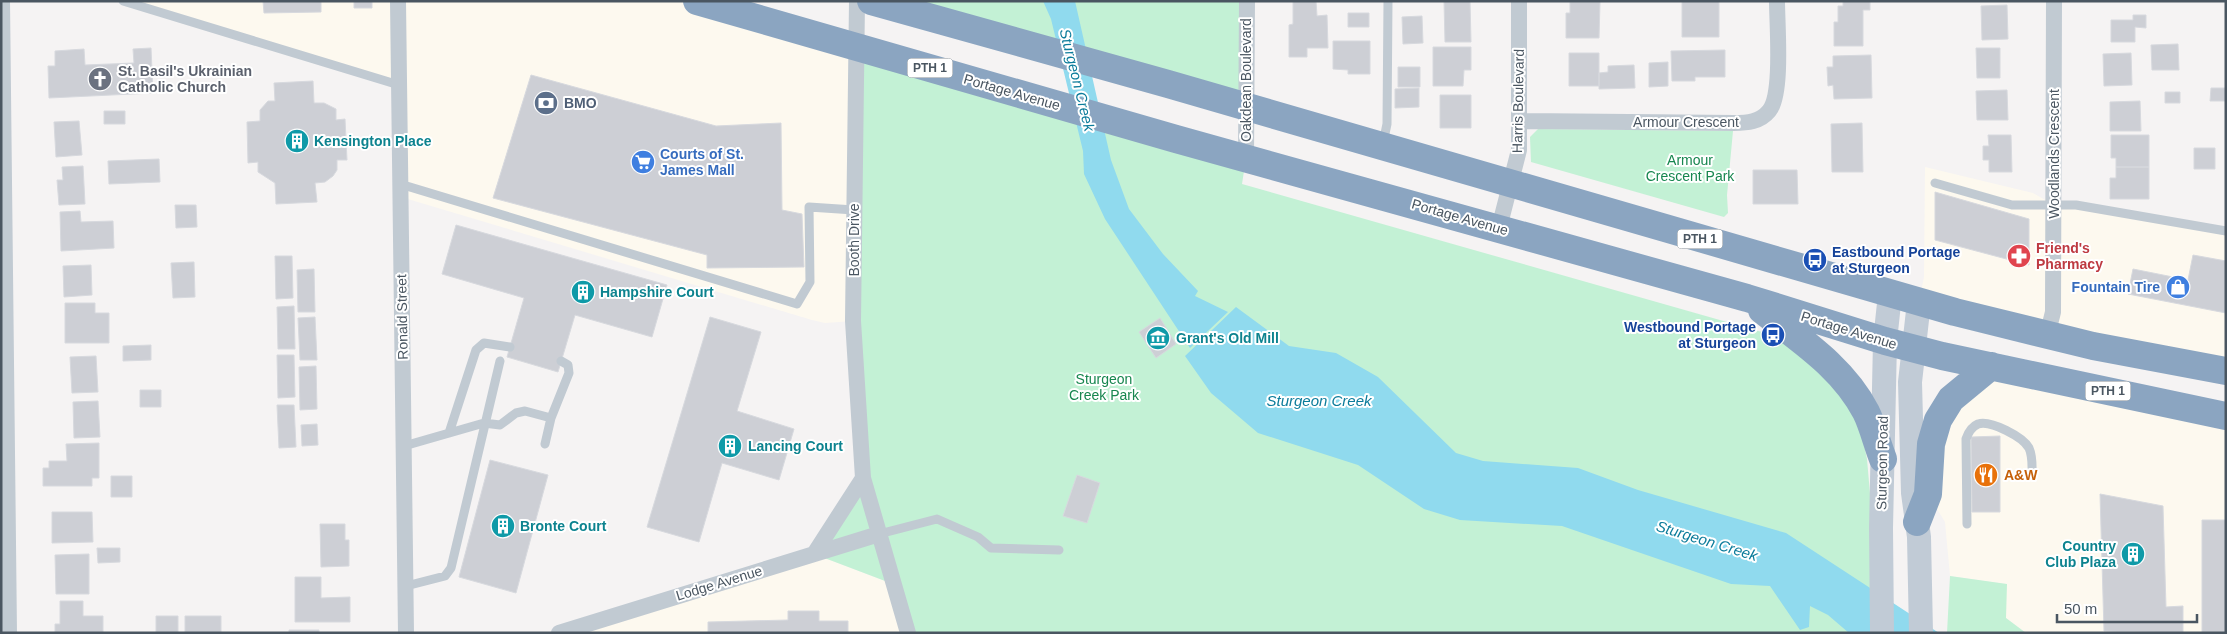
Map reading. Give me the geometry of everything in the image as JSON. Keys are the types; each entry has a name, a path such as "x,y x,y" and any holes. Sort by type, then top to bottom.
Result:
{"highway":[{"name":"Portage Avenue","path":"697,1 1176,139 1747,298 1885,341 1991,366 2226,416"},
{"name":"PTH 1","path":"871,1 1168,84 1919,302 2047,336 2226,372"},
{"path":"1747,298 1844,377 1866,412 1883,459"},
{"path":"1917,522 1928,494 1931,444 1938,420 1951,399 1991,366"}],"main road":[{"name":"Sturgeon Road","path":"1882,633 1881,528 1885,341 1890,294"},
{"name":"Sturgeon Road","path":"1919,302 1910,382 1912,484 1919,553 1920,633"}],"street":[{"path":"2,1 9,633"},
{"name":"Ronald Street","path":"398,1 406,633"},
{"name":"Booth Drive","path":"857,1 853,321 863,478 908,633"},
{"name":"Oakdean Boulevard","path":"1246,158 1247,1"},
{"name":"Harris Boulevard","path":"1499,228 1519,150 1519,1"},
{"name":"Armour Crescent","path":"1519,121 1734,123 1760,118 1769,111 1776,95 1777,1"},
{"name":"Woodlands Crescent","path":"2047,336 2053,312 2054,1"},
{"path":"814,554 863,478"},
{"name":"Lodge Avenue","path":"559,633 879,534"}],"lane":[{"path":"123,1 399,85"},
{"path":"1383,146 1387,124 1388,1"},
{"path":"1935,182 2012,205 2076,205 2226,231"},
{"path":"400,184 797,304 810,282 809,208 854,210"},
{"path":"449,433 476,350 484,343 510,347"},
{"path":"406,586 445,576 451,568 500,361"},
{"path":"545,444 551,418 568,373 568,365 561,361"},
{"path":"404,446 484,423 500,424 516,412 524,411 551,418"},
{"path":"1967,524 1966,439 1968,432 1974,427 1984,424 2024,440 2032,455 2032,475"},
{"path":"879,534 937,519 978,537 990,548 1059,550"}],"shaded area":[{"path":"123,1 697,1 856,46 853,321 825,323 812,320 401,197 399,85"},
{"path":"1925,167 2033,193 2054,205 2226,231 2226,371 1919,302 1924,277"},
{"path":"1991,366 2226,416 2226,633 2026,633 2006,618 2006,584 1950,576 1945,522 1928,494 1931,444"},
{"path":"814,554 893,584 908,633 559,633"}],"green space":[{"path":"871,1 1247,1 1245,107"},
{"name":"Sturgeon Creek Park","path":"856,46 1246,158 1242,184 1762,332 1791,347 1825,372 1860,425 1867,459 1882,633 908,633 893,584 814,554 863,478"},
{"name":"Armour Crescent Park","path":"1538,129 1733,131 1727,195 1728,213 1724,217 1531,162 1530,137"},
{"path":"1950,576 2007,584 2006,618 2026,633 1947,633"}],"water":[{"name":"Sturgeon Creek","path":"1043,1 1075,1 1111,160 1129,209 1163,254 1198,291 1195,296 1228,312 1190,348 1105,219 1084,174 1083,151 1051,19"},
{"name":"Sturgeon Creek","path":"1236,307 1289,346 1336,353 1378,377 1456,453 1483,461 1578,468 1638,490 1786,533 1939,633 1849,633 1828,615 1810,606 1809,627 1800,630 1770,586 1731,584 1562,526 1460,520 1424,509 1358,465 1258,433 1211,393 1185,356"}],"building":[{"path":"263,1 321,1 321,12 264,13"},
{"path":"354,1 372,1 372,8 354,8"},
{"path":"1293,1 1316,1 1317,16 1327,15 1328,48 1307,48 1307,57 1289,57 1289,25 1293,24"},
{"path":"1444,1 1470,1 1471,42 1445,42"},
{"path":"1682,1 1719,1 1719,37 1682,37"},
{"path":"1843,1 1870,1 1870,10 1863,10 1863,46 1834,46 1834,22 1838,22 1838,6 1843,6"},
{"path":"1570,2 1600,2 1599,38 1566,38 1566,13 1570,13"},
{"path":"2007,5 2008,39 1982,40 1981,6"},
{"path":"1348,13 1369,13 1369,27 1348,27"},
{"path":"2133,15 2146,15 2146,28 2135,27 2135,42 2111,42 2111,20 2133,20"},
{"path":"1422,16 1423,43 1403,44 1402,17"},
{"path":"1333,41 1370,41 1370,74 1348,74 1348,70 1333,69"},
{"path":"2178,44 2179,70 2152,70 2151,45"},
{"path":"1433,47 1471,47 1471,70 1464,70 1463,86 1433,86"},
{"name":"St. Basil's Ukrainian Catholic Church","path":"151,48 153,93 49,98 48,66 55,66 55,51 84,49 85,65 134,63 133,49"},
{"path":"1976,48 2000,48 2000,78 1977,78"},
{"path":"1725,50 1725,77 1695,77 1695,81 1672,81 1671,51"},
{"path":"1569,53 1599,53 1599,86 1569,86"},
{"path":"2131,53 2132,85 2104,86 2103,54"},
{"path":"1871,55 1872,98 1834,99 1833,85 1828,86 1827,67 1833,67 1833,56"},
{"path":"1668,62 1668,86 1649,87 1649,63"},
{"path":"1634,65 1635,88 1599,89 1599,73 1608,72 1608,66"},
{"path":"1398,67 1420,67 1420,87 1398,87"},
{"name":"Courts of St. James Mall","path":"531,75 716,126 781,123 782,210 802,214 804,267 707,268 707,255 493,198"},
{"name":"Kensington Place","path":"313,81 314,103 324,103 336,109 336,120 345,119 347,160 337,160 337,170 333,176 325,182 315,183 317,202 276,204 275,183 258,172 258,162 248,163 247,122 260,121 260,110 268,101 275,101 274,83"},
{"path":"1419,88 1419,107 1395,108 1395,89"},
{"path":"2211,88 2226,88 2226,101 2210,101"},
{"path":"2007,90 2008,120 1977,120 1976,91"},
{"path":"2165,92 2180,92 2180,103 2165,103"},
{"path":"1440,95 1471,95 1471,128 1440,128"},
{"path":"2140,101 2141,131 2110,131 2110,102"},
{"path":"104,111 125,111 125,124 104,124"},
{"path":"79,121 82,155 56,157 54,122"},
{"path":"1862,123 1863,172 1832,172 1831,124"},
{"path":"1988,135 2011,135 2012,172 1989,172 1989,160 1983,160 1983,146 1989,146"},
{"path":"2111,135 2149,135 2149,167 2116,167 2116,158 2111,158"},
{"path":"2194,148 2215,148 2215,169 2194,169"},
{"path":"159,159 160,182 109,184 108,161"},
{"path":"83,166 85,204 59,205 57,180 63,180 62,167"},
{"path":"2116,167 2149,167 2149,199 2110,199 2110,178 2116,178"},
{"path":"1753,170 1797,170 1798,204 1753,204"},
{"path":"1935,192 2029,219 2029,265 1935,240"},
{"path":"175,205 196,205 197,227 176,228"},
{"path":"80,211 81,222 113,221 114,248 61,251 60,212"},
{"name":"Hampshire Court","path":"456,225 667,285 652,337 575,315 558,372 507,357 524,298 442,274"},
{"name":"Fountain Tire","path":"2193,255 2226,261 2226,313 2128,294 2133,269 2188,280"},
{"path":"275,256 292,256 293,298 276,299"},
{"path":"194,262 195,297 173,298 171,263"},
{"path":"91,265 92,295 64,297 63,266"},
{"path":"314,269 315,312 298,312 297,270"},
{"path":"65,303 95,303 95,313 109,313 109,343 65,343"},
{"path":"294,306 295,349 278,349 277,307"},
{"path":"315,317 317,360 300,360 298,318"},
{"name":"Lancing Court","path":"710,317 761,332 737,411 794,429 779,480 722,463 699,542 647,527"},
{"name":"Grant's Old Mill","path":"1160,318 1176,344 1156,358 1139,332"},
{"path":"151,345 151,360 123,361 123,346"},
{"path":"277,355 294,355 295,397 278,398"},
{"path":"96,356 98,392 72,393 70,357"},
{"path":"316,366 317,409 300,410 299,367"},
{"path":"140,390 161,390 161,407 140,407"},
{"path":"98,401 100,437 74,438 73,402"},
{"path":"277,405 294,405 296,447 279,448"},
{"path":"317,424 318,445 302,446 301,425"},
{"name":"A&W","path":"2000,436 2000,512 1972,512 1971,437"},
{"path":"99,443 99,478 92,478 92,486 43,486 43,468 49,468 49,461 67,461 66,444"},
{"name":"Bronte Court","path":"490,460 548,475 516,593 459,577"},
{"path":"1077,475 1100,483 1087,523 1063,516"},
{"path":"111,476 132,476 132,497 111,497"},
{"name":"Country Club Plaza","path":"2100,494 2163,506 2166,607 2183,606 2183,633 2104,631"},
{"path":"52,512 92,512 93,542 52,543"},
{"path":"2202,520 2226,520 2226,633 2202,633"},
{"path":"320,524 345,524 345,540 349,540 349,566 321,567"},
{"path":"97,548 120,548 120,562 98,563"},
{"path":"89,554 89,594 56,594 55,555"},
{"path":"295,577 321,577 321,598 350,597 350,622 295,622"},
{"path":"60,601 83,601 83,616 103,616 103,633 55,633 55,624 60,624"},
{"path":"788,611 819,611 819,621 848,621 848,633 708,633 708,622 788,620"},
{"path":"156,616 178,616 178,633 156,633"},
{"path":"185,616 221,616 221,633 185,633"},
{"path":"289,630 319,630 319,633 289,633"}],"place":[{"name":"St. Basil's Ukrainian Catholic Church","path":"100,79"},
{"name":"BMO","path":"546,103"},
{"name":"Kensington Place","path":"297,141"},
{"name":"Courts of St. James Mall","path":"643,162"},
{"name":"Friend's Pharmacy","path":"2019,256"},
{"name":"Eastbound Portage at Sturgeon","path":"1815,260"},
{"name":"Fountain Tire","path":"2178,287"},
{"name":"Hampshire Court","path":"583,292"},
{"name":"Westbound Portage at Sturgeon","path":"1773,335"},
{"name":"Grant's Old Mill","path":"1158,338"},
{"name":"Lancing Court","path":"730,446"},
{"name":"A&W","path":"1986,475"},
{"name":"Bronte Court","path":"503,526"},
{"name":"Country Club Plaza","path":"2133,554"}]}
